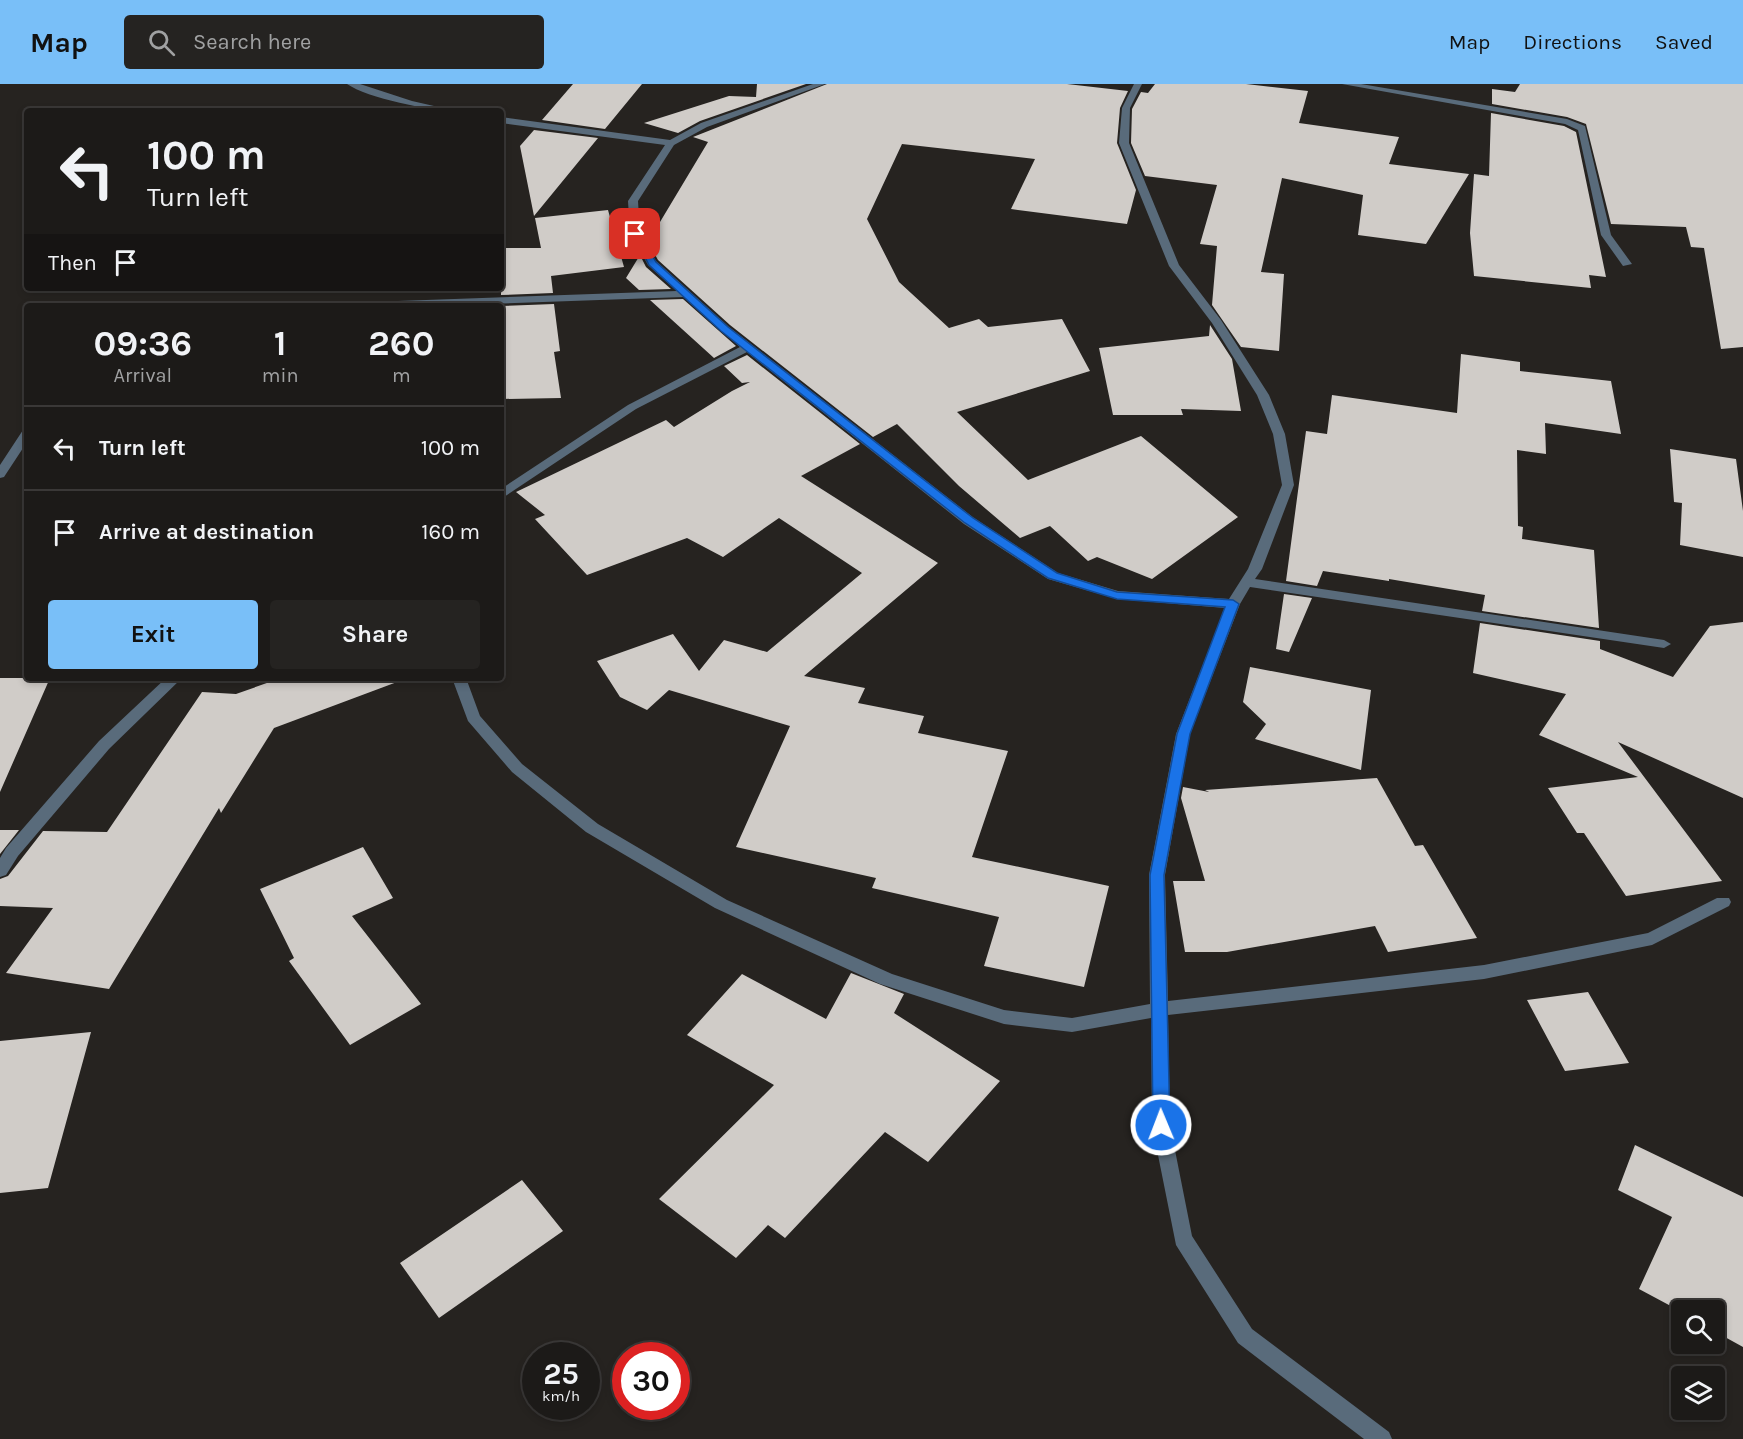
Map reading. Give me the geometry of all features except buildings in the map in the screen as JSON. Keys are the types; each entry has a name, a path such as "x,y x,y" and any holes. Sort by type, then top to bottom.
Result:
{"street":[{"path":"351,84 410,103 436,108"},
{"path":"821,84 814,89 704,125 671,143 633,201 635,234 652,263 748,347 969,521 1053,576 1117,596 1233,604"},
{"path":"1138,84 1126,108 1124,143 1146,203 1174,266 1217,322 1258,386 1279,434 1288,485 1255,569 1233,604 1183,734 1157,875 1161,1125 1183,1239 1245,1336 1381,1439"},
{"path":"1346,84 1567,122 1582,128 1606,235 1627,264"},
{"path":"504,120 671,143"},
{"path":"428,303 687,294"},
{"path":"504,493 632,407 748,347"},
{"path":"0,474 24,438"},
{"path":"1245,582 1664,644"},
{"path":"0,871 6,852 104,745 172,681"},
{"path":"460,681 473,718 517,768 592,828 722,904 886,979 1004,1017 1072,1025 1160,1009 1484,972 1652,939 1723,902"}],"route":[{"path":"635,234 652,263 725,329 969,521 1053,576 1117,596 1233,604 1183,734 1157,875 1161,1125"}]}
